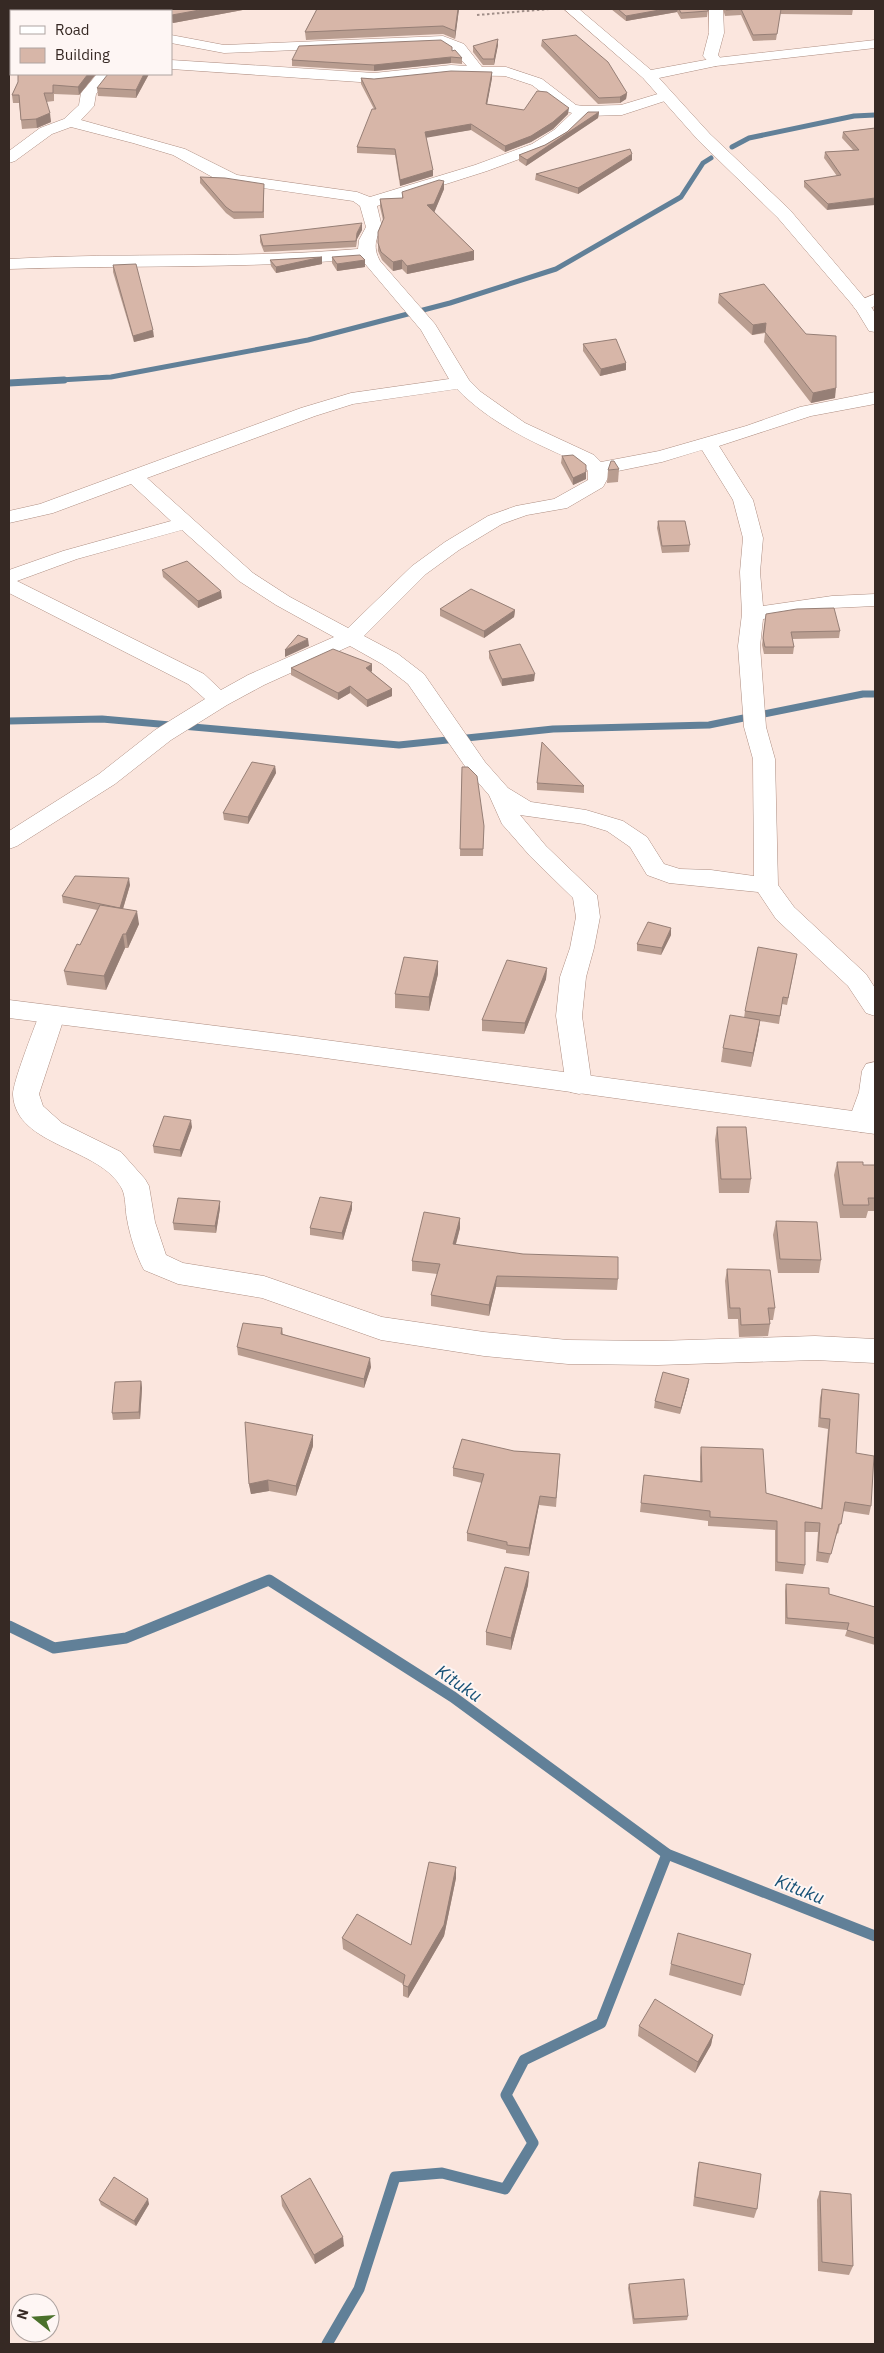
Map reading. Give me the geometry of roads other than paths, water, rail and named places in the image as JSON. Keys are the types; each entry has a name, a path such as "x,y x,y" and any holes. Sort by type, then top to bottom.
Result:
{"street":[{"path":"571,9 655,73 666,96 704,137 784,214 872,310"},
{"path":"590,9 803,217 872,310"},
{"path":"716,9 717,31 715,46 710,56 716,62"},
{"path":"172,39 224,49 443,40 454,42 460,47 477,70"},
{"path":"655,73 716,62 875,44"},
{"path":"172,64 374,78 477,70 506,72 537,82 572,108 583,111 622,110 666,96"},
{"path":"9,158 46,131 70,122 86,106 90,92 104,75"},
{"path":"70,122 145,140 182,153 225,177 235,180 357,197 368,203 482,168 538,147 560,133 583,111"},
{"path":"9,842 107,779 163,735 219,700 256,680 350,638 419,570 452,546 495,520 523,510 560,504 596,483 599,476 597,469 587,459 518,427 474,396 461,383 429,328 372,263 366,253 366,238 374,227 368,203"},
{"path":"9,264 174,259 212,262 322,258 366,253"},
{"path":"9,517 46,509 308,412 351,399 461,383"},
{"path":"597,469 662,456 708,444 807,411 875,398"},
{"path":"708,444 742,500 753,538 750,572 753,614 749,646 755,727 764,759 766,885 785,913 857,980 875,1006"},
{"path":"134,477 246,578 283,601 390,659 416,679 477,767 500,793 525,809 586,817 616,826 639,842 655,868 678,877 711,878 766,885"},
{"path":"9,577 77,553 185,523"},
{"path":"9,585 196,679 219,700"},
{"path":"753,614 832,602 875,600"},
{"path":"500,793 510,819 538,851 585,895 588,917 582,948 573,978 569,1016 579,1085"},
{"path":"9,1009 868,1123 875,1071"},
{"path":"52,1015 26,1094 31,1111 52,1130 111,1160 135,1186 141,1222 154,1262 178,1273 264,1287 381,1328 484,1344 568,1352 658,1353 815,1348 875,1351"}],"waterway":[{"path":"732,147 749,138 854,116 875,115"},
{"path":"43,381 111,377 308,340 450,303 556,269 681,197 703,163 711,158"},
{"path":"9,383 64,380"},
{"path":"9,721 102,719 399,745 553,729 709,725 863,694 875,694"},
{"name":"Kituku","path":"9,1626 54,1648 126,1638 269,1580 453,1697 667,1854"},
{"path":"327,2344 359,2289 395,2177 442,2173 505,2189 533,2143 506,2095 524,2060 601,2023 667,1854"},
{"name":"Kituku","path":"667,1854 875,1936"}]}
